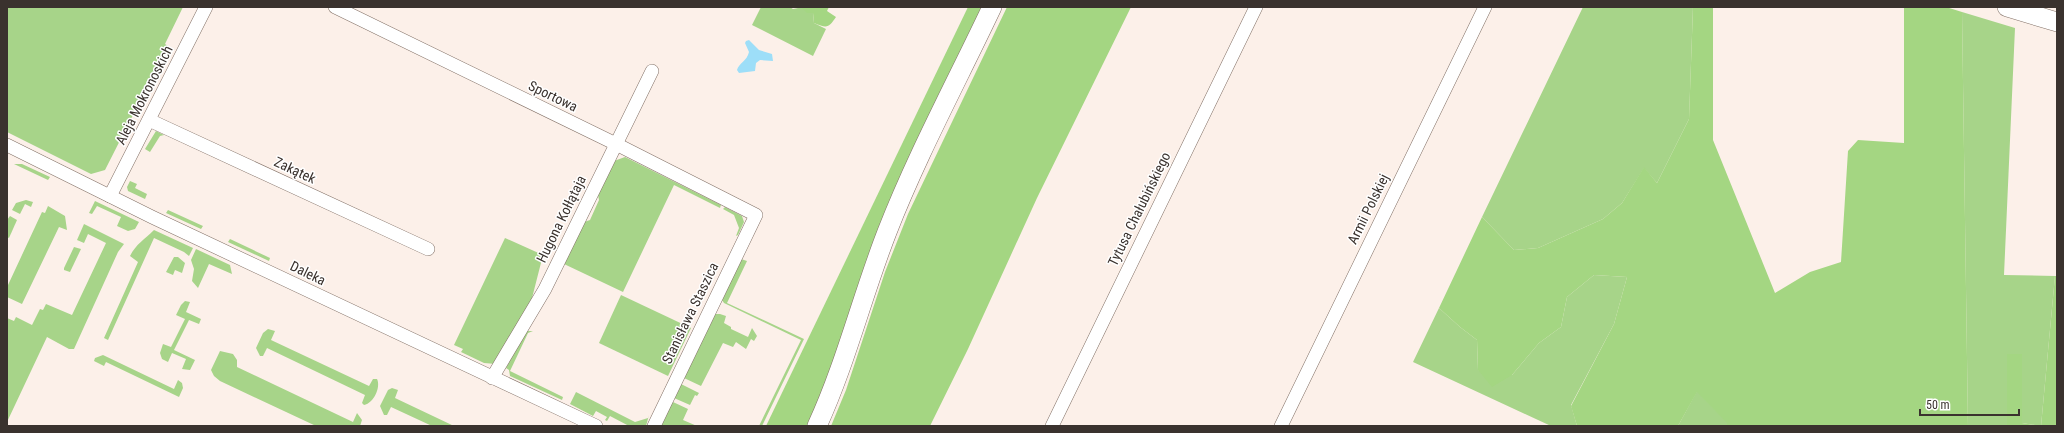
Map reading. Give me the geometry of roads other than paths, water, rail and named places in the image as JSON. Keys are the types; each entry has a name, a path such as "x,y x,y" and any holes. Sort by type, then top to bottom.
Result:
{"street":[{"name":"Aleja Mokronoskich","path":"110,196 206,7"},
{"name":"Sportowa","path":"335,7 616,144 756,215"},
{"path":"817,426 836,380 868,280 897,205 992,7"},
{"name":"Tytusa Chałubińskiego","path":"1052,426 1256,7"},
{"name":"Armii Polskiej","path":"1281,426 1485,7"},
{"path":"2010,7 2057,22"},
{"name":"Hugona Kołłątaja","path":"492,378 545,289 652,71"},
{"name":"Zakątek","path":"149,120 428,249"},
{"name":"Daleka","path":"7,145 110,196 596,426"},
{"name":"Stanisława Staszica","path":"654,426 756,215"}],"water":[{"path":"749,40 759,50 772,54 773,61 760,60 756,63 755,71 739,73 737,70 747,58 749,52 745,43"}]}
